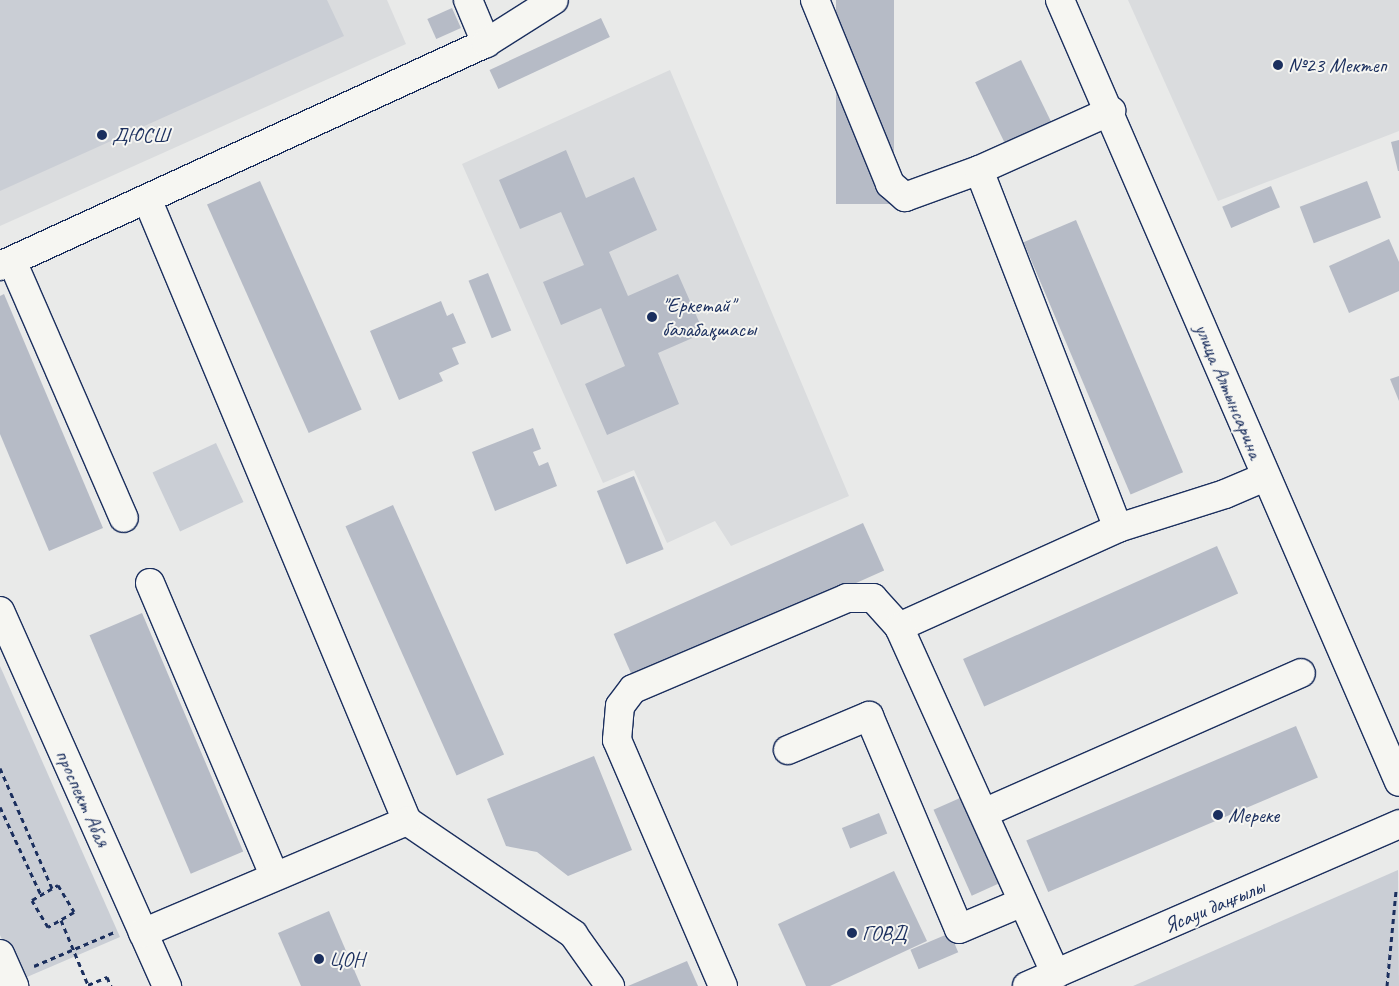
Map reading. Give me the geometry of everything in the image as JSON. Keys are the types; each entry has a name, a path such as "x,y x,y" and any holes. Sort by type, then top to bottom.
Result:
{"street":[{"path":"468,0 486,43"},
{"path":"124,518 6,263 148,201 486,43 554,0"},
{"path":"815,0 894,192 905,197 918,194 979,170 1111,111"},
{"name":"улица Алтынсарина","path":"1060,0 1111,111 1265,477 1399,782"},
{"path":"979,170 1118,528"},
{"path":"148,201 407,821 573,934 610,986"},
{"path":"899,626 1118,528 1225,494 1265,477"},
{"path":"150,583 274,875"},
{"path":"723,986 617,740 620,706 633,689 847,598 873,598 899,626 986,812 1023,902 1056,974"},
{"name":"проспект Абая","path":"0,611 167,986"},
{"path":"986,812 1301,673"},
{"path":"788,750 869,716 959,930 1023,902"},
{"path":"140,927 407,821"},
{"name":"Ясауи даңғылы","path":"1027,986 1399,824"},
{"path":"0,954 19,978"}],"path":[{"path":"0,768 52,888"},
{"path":"0,807 41,895"},
{"path":"58,885 74,912 48,927 32,900 41,895 58,885"},
{"path":"1387,986 1396,890"},
{"path":"61,920 87,986 107,977 111,986"},
{"path":"19,978 73,950 140,927"}],"shaded area":[{"name":"ДЮСШ","path":"0,0 387,0 406,44 0,226"},
{"name":"ДЮСШ","path":"0,0 327,0 344,36 0,191"},
{"name":"№23 Мектеп","path":"1128,0 1399,0 1399,131 1218,201"},
{"name":"\"Еркетай\" балабақшасы","path":"670,70 849,496 731,546 715,521 667,543 634,470 603,483 462,164"},
{"path":"216,443 243,502 180,531 153,473"},
{"path":"0,666 120,937 20,980 0,935"},
{"path":"1398,870 1399,986 1133,986"}],"building":[{"path":"836,0 894,0 894,204 836,204"},
{"path":"452,8 461,28 436,39 427,19"},
{"path":"601,18 610,37 498,89 490,70"},
{"path":"1021,60 1053,127 1008,149 975,82"},
{"path":"1399,140 1399,171 1398,171 1391,142"},
{"path":"566,150 586,198 634,177 657,230 609,252 628,296 678,274 704,333 658,353 679,404 607,435 585,384 625,366 601,308 561,325 543,282 584,265 561,212 520,229 499,180"},
{"path":"260,181 362,409 309,433 207,205"},
{"path":"1367,181 1381,217 1314,243 1300,207"},
{"path":"1271,186 1280,207 1231,228 1222,207"},
{"path":"1076,220 1183,472 1131,494 1024,242"},
{"path":"1389,239 1399,262 1399,291 1349,313 1329,266"},
{"path":"488,273 511,330 492,338 469,281"},
{"path":"4,294 103,528 49,551 0,434 0,296"},
{"path":"441,301 447,316 453,313 466,343 452,348 459,364 439,373 443,381 399,400 370,331"},
{"path":"1399,376 1399,401 1390,379"},
{"path":"533,428 541,449 533,452 539,466 548,462 557,486 495,511 472,452"},
{"path":"634,476 664,549 627,564 597,491"},
{"path":"393,505 504,754 457,776 345,526"},
{"path":"863,523 884,571 635,682 614,634"},
{"path":"1217,546 1238,594 984,707 963,659"},
{"path":"142,613 243,851 191,874 90,635"},
{"path":"1296,726 1318,778 1048,892 1026,840"},
{"path":"594,756 632,850 568,876 537,852 506,846 487,799"},
{"path":"960,798 998,884 972,896 934,810"},
{"path":"879,813 887,833 850,848 842,828"},
{"name":"ГОВД","path":"894,871 927,941 830,986 806,986 778,924"},
{"name":"ЦОН","path":"329,911 361,986 301,986 278,933"},
{"path":"950,933 958,952 919,969 910,950"},
{"path":"687,961 698,986 628,986"}],"place":[{"name":"№23 Мектеп","path":"1278,65"},
{"name":"ДЮСШ","path":"102,135"},
{"name":"\"Еркетай\" балабақшасы","path":"652,317"},
{"name":"Мереке","path":"1218,815"},
{"name":"ГОВД","path":"852,933"},
{"name":"ЦОН","path":"319,959"}]}
